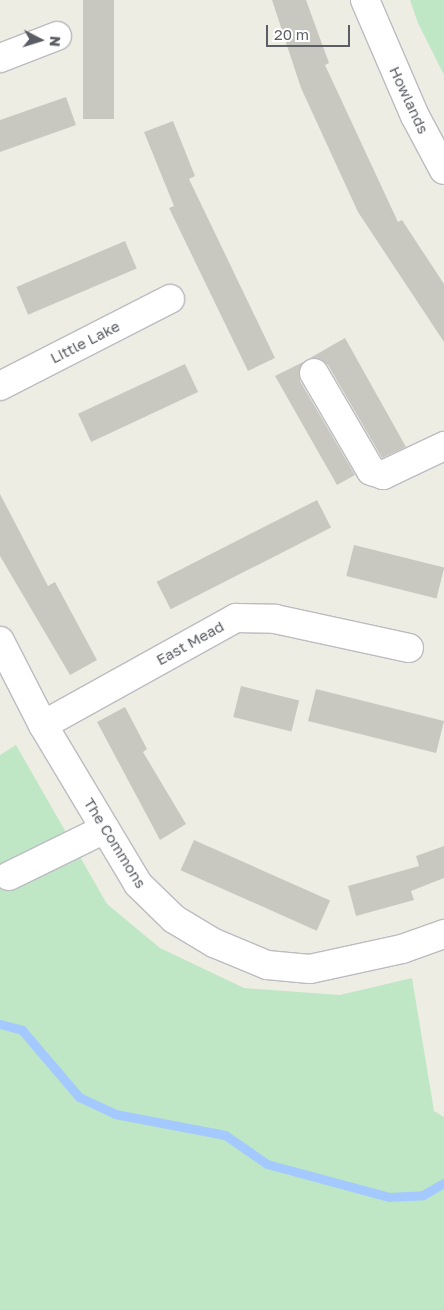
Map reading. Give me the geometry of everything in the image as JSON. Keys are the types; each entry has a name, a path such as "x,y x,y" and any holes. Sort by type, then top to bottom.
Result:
{"street":[{"name":"Howlands","path":"365,0 415,116 444,170"},
{"path":"0,58 57,36"},
{"name":"Little Lake","path":"0,386 170,299"},
{"path":"314,372 371,471 383,475 444,446"},
{"name":"East Mead","path":"43,725 236,618 275,619 409,648"},
{"name":"The Commons","path":"0,641 43,725 138,884 174,918 214,943 267,965 310,969 402,949 444,934"},
{"path":"9,876 105,829"}],"green space":[{"path":"410,0 444,0 444,75 418,23"},
{"path":"16,745 107,904 160,948 244,988 340,995 412,978 434,1111 444,1117 444,1310 0,1310 0,755"}],"building":[{"path":"83,0 114,0 114,119 83,119"},
{"path":"272,0 306,0 329,63 325,65 398,222 402,220 444,284 444,342 358,212 301,88"},
{"path":"66,97 76,125 0,152 0,120"},
{"path":"173,121 195,176 189,179 275,358 248,371 169,208 174,206 144,132"},
{"path":"125,241 137,269 28,315 16,287"},
{"path":"345,338 406,447 382,458 328,365 310,358"},
{"path":"303,362 300,381 355,475 337,485 275,376"},
{"path":"185,364 198,392 91,442 78,414"},
{"path":"0,494 48,586 55,582 97,660 70,675 0,556"},
{"path":"317,500 331,528 171,609 157,582"},
{"path":"354,545 444,567 436,599 346,576"},
{"path":"241,686 299,701 291,732 233,717"},
{"path":"316,689 444,721 436,753 308,721"},
{"path":"125,707 147,749 143,752 186,824 160,840 97,722"},
{"path":"194,840 330,901 317,931 181,870"},
{"path":"444,846 444,878 411,891 414,900 356,916 348,886 419,866 416,856"}],"waterway":[{"path":"0,1024 22,1030 79,1097 115,1114 225,1135 267,1164 389,1197 423,1195 444,1183"}]}
